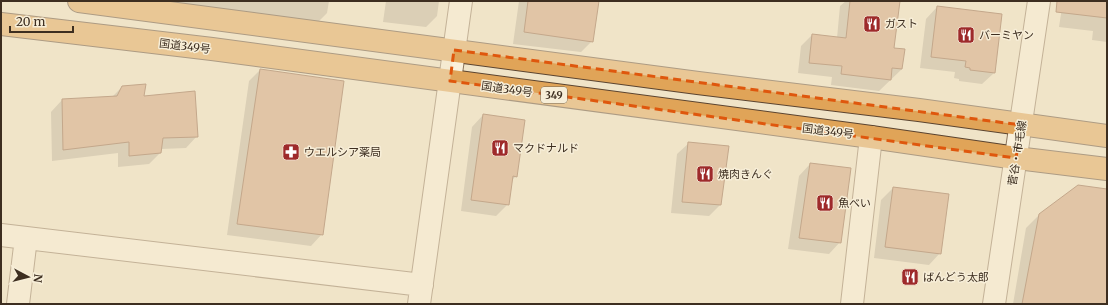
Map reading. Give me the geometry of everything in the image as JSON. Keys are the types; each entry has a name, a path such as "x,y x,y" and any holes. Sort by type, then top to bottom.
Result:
{"highway":[{"path":"79,1 698,83 919,110 1107,136"},
{"name":"国道349号","path":"1,24 212,49 1107,169"}],"street":[{"path":"1,235 420,294 461,1"},
{"name":"菅谷・市毛線","path":"994,304 1039,1"},
{"path":"852,304 871,137"},
{"path":"18,304 26,238"}],"highlighted area":[{"path":"454,50 1021,125 1016,158 450,81"}],"building":[{"path":"528,1 599,1 593,42 524,32"},
{"name":"ガスト","path":"850,1 900,1 894,48 905,49 902,69 892,68 891,80 841,74 842,66 809,63 812,34 846,38"},
{"path":"1057,1 1107,1 1107,18 1056,12"},
{"name":"バーミヤン","path":"937,6 1002,14 995,73 970,70 970,68 965,67 966,61 931,57"},
{"name":"ウエルシア薬局","path":"260,69 344,81 323,235 237,224"},
{"path":"146,84 144,96 195,91 198,137 163,138 161,153 129,156 129,142 63,150 62,99 117,96 122,86"},
{"name":"マクドナルド","path":"483,114 525,120 517,177 513,176 509,205 471,200"},
{"name":"焼肉きんぐ","path":"688,142 729,146 721,205 682,202"},
{"name":"魚べい","path":"810,163 851,168 841,243 799,238"},
{"path":"1078,185 1107,189 1107,304 1022,304 1039,214"},
{"path":"893,187 949,194 941,254 885,247"}],"place":[{"name":"ガスト","path":"872,24"},
{"name":"バーミヤン","path":"966,35"},
{"name":"マクドナルド","path":"500,148"},
{"name":"ウエルシア薬局","path":"291,152"},
{"name":"焼肉きんぐ","path":"705,174"},
{"name":"魚べい","path":"825,203"},
{"name":"ばんどう太郎","path":"910,277"}]}
